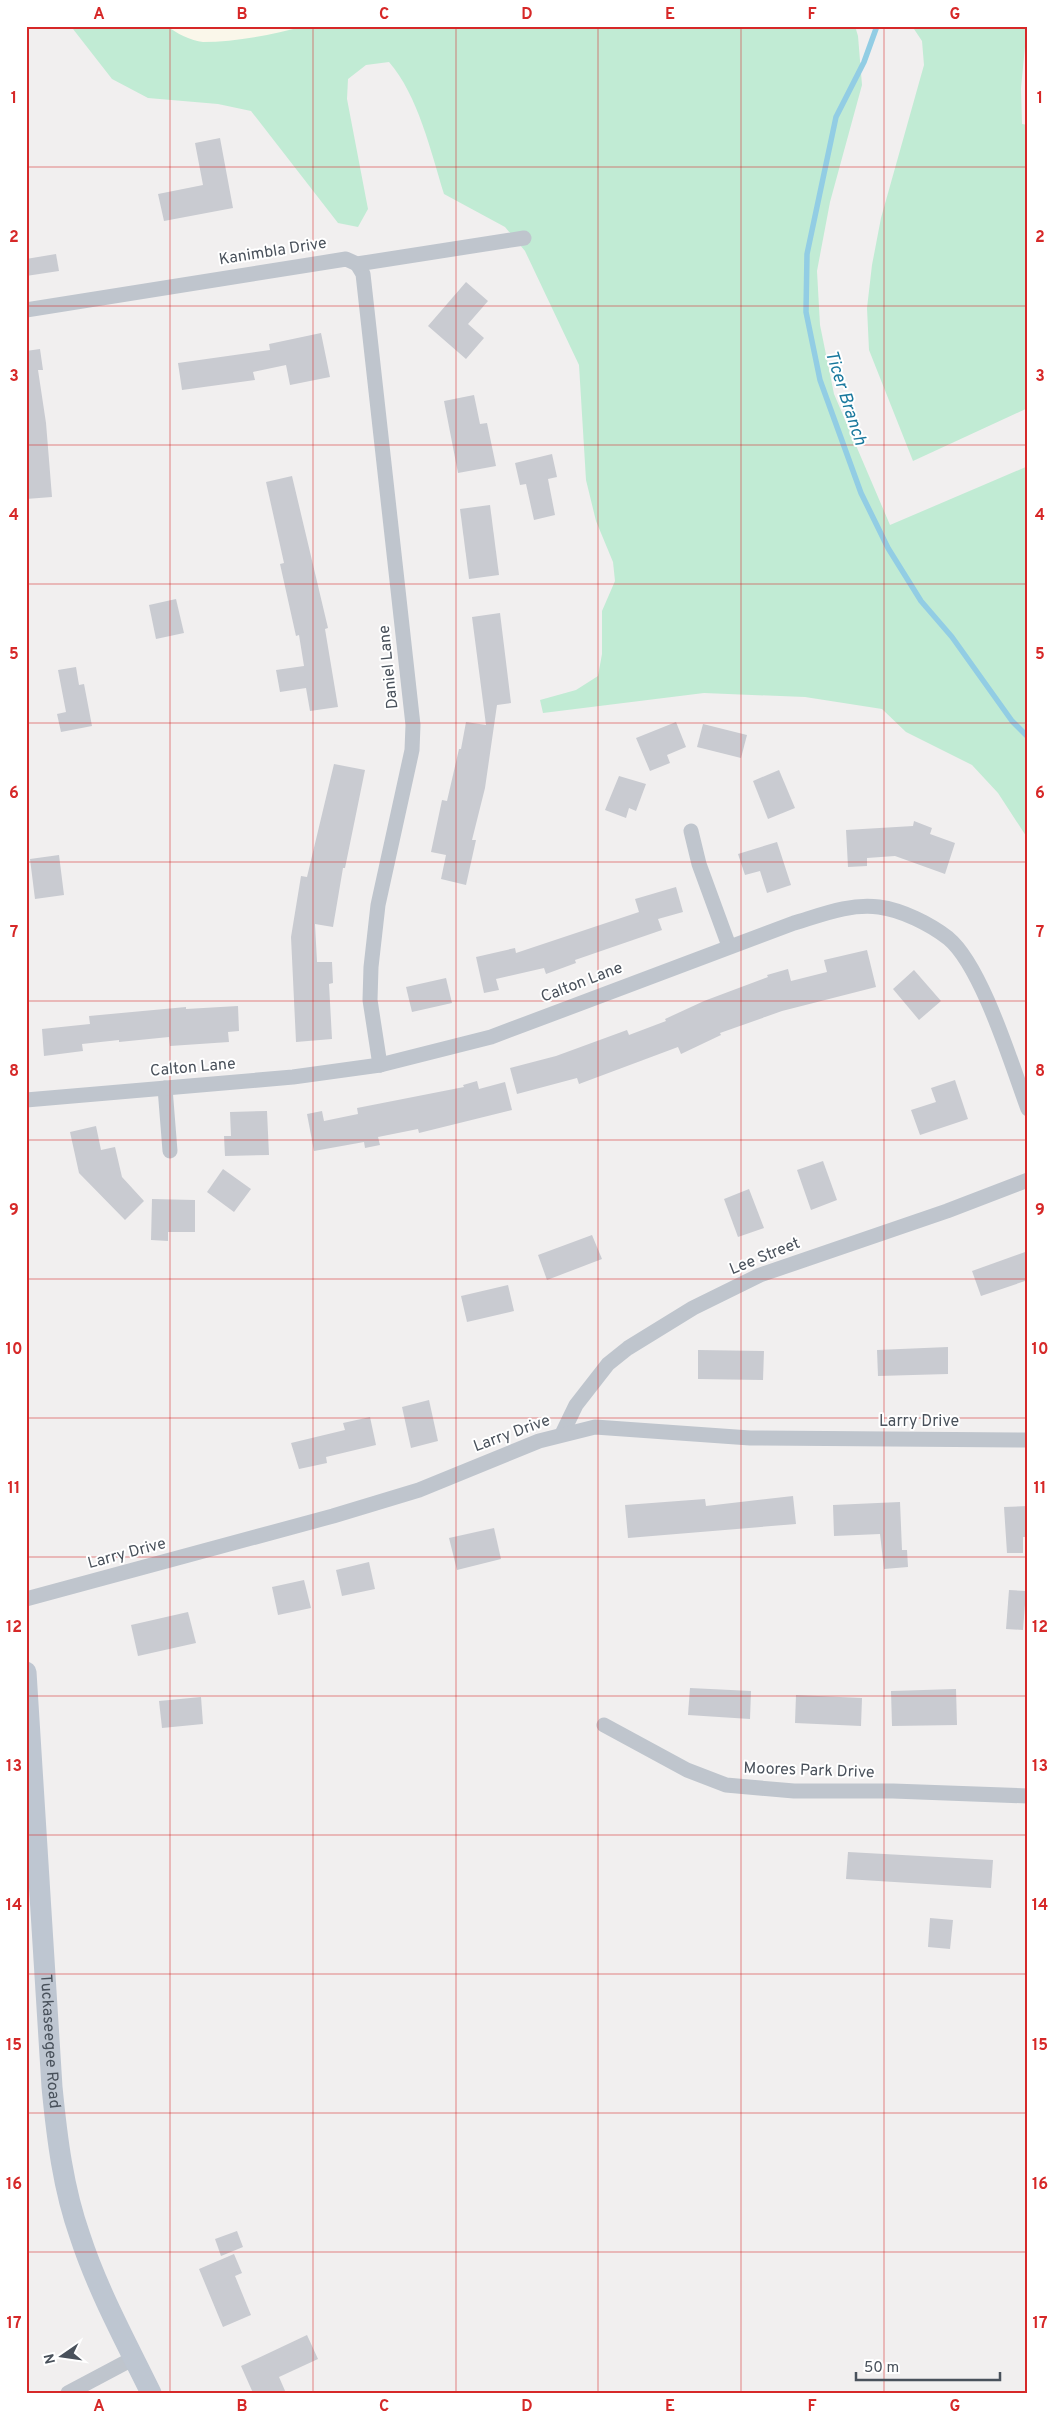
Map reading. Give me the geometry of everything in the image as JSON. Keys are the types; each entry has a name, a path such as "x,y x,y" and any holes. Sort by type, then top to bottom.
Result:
{"street":[{"name":"Kanimbla Drive","path":"26,310 346,258 357,264 524,238"},
{"name":"Daniel Lane","path":"357,264 362,274 412,725 412,750 378,905 371,967 370,1000 380,1065"},
{"path":"691,831 699,864 729,946"},
{"name":"Calton Lane","path":"26,1100 293,1076 380,1065 491,1037 794,923 852,908 880,907 917,919 949,939 972,969 984,994 1028,1110"},
{"path":"165,1088 170,1151"},
{"name":"Lee Street","path":"562,1434 576,1405 608,1364 628,1348 693,1308 760,1275 947,1211 1028,1180"},
{"name":"Larry Drive","path":"26,1599 334,1516 420,1490 498,1457 562,1434 595,1427 750,1438 1028,1440"},
{"name":"Tuckaseegee Road","path":"26,1672 52,2086 58,2148 65,2183 80,2237 107,2303 151,2393"},
{"name":"Moores Park Drive","path":"604,1724 687,1770 726,1785 794,1791 893,1791 1028,1796"},
{"path":"68,2393 134,2358"}],"shaded area":[{"path":"129,26 396,26 139,88"}],"green space":[{"path":"66,26 167,26 184,36 203,42 254,37 304,26 855,26 858,36 862,85 830,202 817,271 820,325 834,394 890,525 1028,466 1028,839 998,793 972,765 906,732 882,709 805,697 704,693 543,713 540,700 576,690 598,676 602,654 602,611 615,581 613,562 596,521 586,480 579,365 525,251 505,227 444,194 429,142 416,107 399,75 389,62 366,65 348,79 347,99 368,209 358,227 338,223 251,111 218,104 148,98 112,79 73,29"},
{"path":"912,26 1027,26 1021,88 1022,124 1028,125 1028,408 913,461 869,350 867,308 872,265 881,218 924,65 922,41"}],"building":[{"path":"220,138 233,208 164,221 158,194 203,185 195,143"},
{"path":"56,254 59,271 26,276 26,259"},
{"path":"466,282 488,301 468,324 484,338 466,359 428,326"},
{"path":"321,333 330,377 290,385 286,365 253,372 255,380 182,390 178,363 270,350 269,344"},
{"path":"40,349 43,370 38,370 46,423 52,497 26,499 26,351"},
{"path":"474,395 480,424 487,423 496,466 458,473 444,401"},
{"path":"552,454 557,477 548,479 555,515 534,520 526,484 520,485 515,463"},
{"path":"292,476 328,628 325,629 338,707 310,711 306,688 280,692 276,670 304,666 299,635 296,636 280,564 284,563 266,482"},
{"path":"490,505 499,575 469,579 460,509"},
{"path":"176,599 184,633 156,639 149,605"},
{"path":"500,613 511,703 497,705 485,788 472,840 476,840 466,885 441,879 446,855 431,852 442,800 447,801 466,722 486,725 472,617"},
{"path":"76,667 79,685 84,684 92,726 61,732 57,714 66,712 58,670"},
{"path":"676,722 686,747 667,755 670,763 650,771 636,738"},
{"path":"703,724 747,735 741,758 697,747"},
{"path":"334,764 365,770 345,868 343,868 333,927 315,924 317,962 332,962 333,983 329,984 332,1039 296,1042 291,937 301,876 307,877"},
{"path":"779,770 795,808 768,819 753,781"},
{"path":"619,776 646,784 636,811 629,808 626,818 605,810"},
{"path":"914,821 932,828 930,834 955,843 945,874 895,856 867,858 867,866 848,867 846,830 913,826"},
{"path":"777,842 791,885 767,893 760,871 745,875 738,854"},
{"path":"59,855 64,895 35,899 30,859"},
{"path":"676,887 683,912 658,919 662,930 575,960 576,963 546,974 544,968 496,979 499,990 484,993 476,957 515,948 516,953 639,912 635,899"},
{"path":"867,950 876,987 782,1011 720,1033 721,1035 681,1054 678,1047 579,1084 577,1078 517,1094 510,1068 556,1056 627,1030 629,1035 666,1021 665,1019 704,1001 768,977 767,975 788,969 791,981 827,972 824,960"},
{"path":"914,970 941,1001 919,1020 893,989"},
{"path":"446,978 452,1003 412,1012 406,987"},
{"path":"238,1006 239,1031 228,1032 229,1042 170,1046 169,1037 119,1042 119,1040 82,1044 83,1051 44,1056 42,1029 90,1024 89,1016 186,1007 186,1009"},
{"path":"955,1080 968,1119 920,1135 911,1110 936,1102 931,1088"},
{"path":"477,1081 479,1089 505,1082 512,1110 419,1133 418,1129 378,1137 380,1145 365,1148 364,1142 314,1151 307,1114 322,1111 324,1121 358,1114 357,1108 464,1087 463,1085"},
{"path":"267,1111 269,1155 225,1156 224,1136 231,1136 230,1112"},
{"path":"96,1126 101,1150 115,1147 122,1177 144,1201 125,1220 79,1173 70,1132"},
{"path":"823,1161 837,1200 811,1210 797,1170"},
{"path":"223,1169 251,1189 234,1212 207,1192"},
{"path":"749,1189 764,1228 738,1237 724,1199"},
{"path":"152,1199 195,1200 195,1232 168,1232 168,1241 151,1240"},
{"path":"592,1235 602,1259 547,1280 538,1255"},
{"path":"1028,1251 1028,1280 981,1296 972,1271"},
{"path":"508,1285 514,1311 467,1322 461,1296"},
{"path":"948,1347 948,1374 878,1376 877,1350"},
{"path":"698,1350 764,1351 763,1380 698,1379"},
{"path":"429,1400 438,1441 411,1448 402,1407"},
{"path":"370,1417 376,1445 326,1457 327,1463 299,1469 291,1443 345,1430 343,1423"},
{"path":"793,1496 796,1524 628,1538 625,1505 705,1499 706,1506"},
{"path":"900,1502 902,1550 907,1550 908,1567 884,1569 880,1534 834,1536 833,1505"},
{"path":"1028,1506 1028,1537 1023,1537 1023,1553 1007,1553 1004,1507"},
{"path":"494,1528 501,1559 457,1570 449,1538"},
{"path":"369,1562 375,1589 342,1596 336,1570"},
{"path":"304,1580 311,1608 278,1615 272,1587"},
{"path":"1009,1590 1026,1591 1023,1630 1006,1629"},
{"path":"188,1612 196,1643 138,1656 131,1625"},
{"path":"690,1688 751,1691 750,1719 688,1715"},
{"path":"956,1689 957,1725 892,1726 891,1691"},
{"path":"796,1695 862,1698 861,1726 795,1723"},
{"path":"201,1697 203,1724 162,1728 159,1701"},
{"path":"848,1852 993,1860 991,1888 846,1879"},
{"path":"930,1918 953,1920 950,1949 928,1947"},
{"path":"237,2231 243,2247 221,2256 215,2239"},
{"path":"234,2254 242,2273 235,2276 251,2315 223,2327 199,2269"},
{"path":"307,2335 318,2359 279,2377 286,2393 253,2393 241,2366"}],"waterway":[{"name":"Ticer Branch","path":"877,26 864,62 836,117 807,254 806,312 820,380 861,493 888,548 921,601 952,637 1012,721 1028,737"}]}
